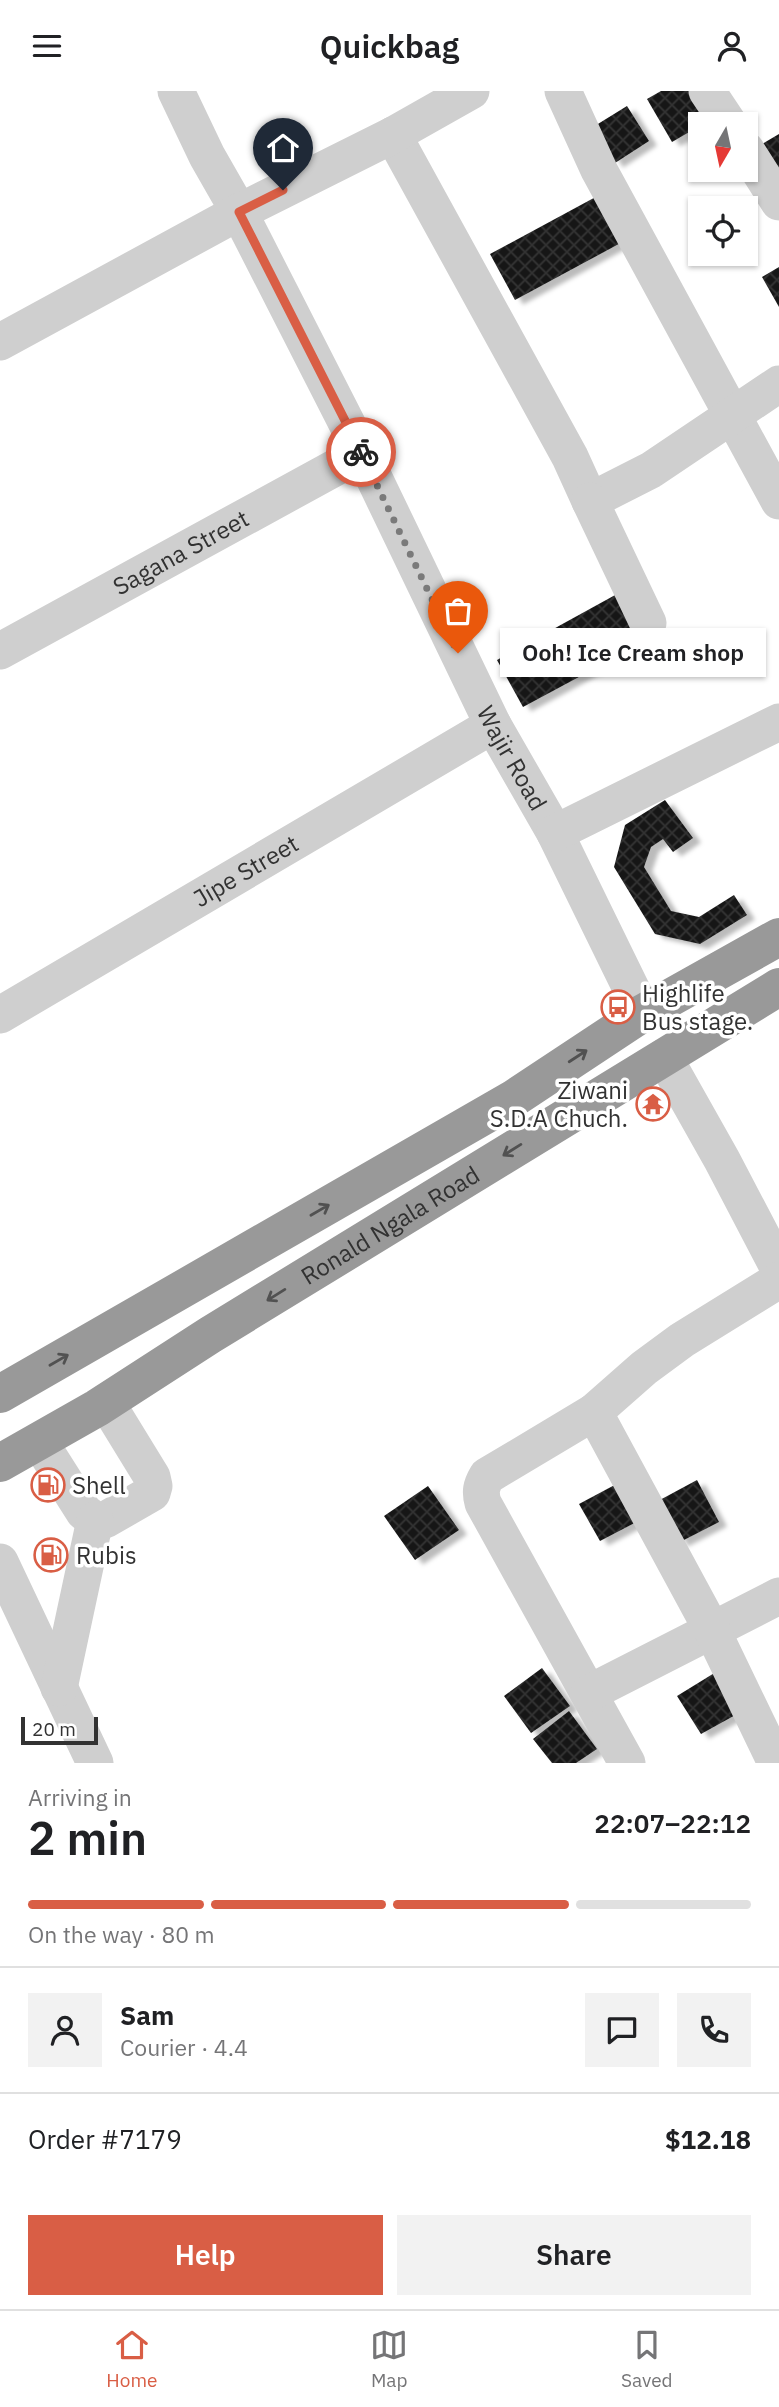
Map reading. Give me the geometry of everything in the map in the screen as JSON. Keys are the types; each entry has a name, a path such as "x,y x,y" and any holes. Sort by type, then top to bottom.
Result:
{"highway":[{"name":"Ronald Ngala Road","path":"0,1394 513,1099 643,1013 779,937"},
{"name":"Ronald Ngala Road","path":"0,1463 106,1402 210,1335 779,987"}],"street":[{"name":"Wajir Road","path":"176,91 207,156 239,212 362,453 493,725 555,833 643,1013"},
{"path":"0,342 239,212 393,135 471,91"},
{"path":"563,91 599,170 779,501"},
{"path":"707,91 721,112"},
{"path":"393,135 570,457 648,623"},
{"path":"758,169 779,202"},
{"path":"590,501 651,470 779,384"},
{"name":"Sagana Street","path":"0,651 362,453"},
{"path":"555,833 779,722"},
{"name":"Jipe Street","path":"0,1015 493,725"},
{"path":"664,1057 722,1160 769,1225 779,1269"},
{"path":"627,1763 483,1503 480,1493 487,1476 594,1412 644,1368 682,1340 779,1280"},
{"path":"39,1441 84,1512 95,1520 105,1520 140,1500 152,1493 152,1477 106,1402"},
{"path":"594,1412 712,1630 776,1763"},
{"path":"59,1688 95,1520"},
{"path":"0,1562 94,1763"},
{"path":"589,1693 779,1596"}],"building":[{"path":"661,91 693,91 705,112 688,112 688,133 672,142 647,99"},
{"path":"627,106 649,141 615,163 593,127"},
{"path":"779,134 779,180 758,148"},
{"path":"603,193 628,239 515,300 490,254"},
{"path":"779,267 779,307 762,277"},
{"path":"617,594 644,642 523,707 497,660"},
{"path":"665,800 693,838 673,852 663,839 651,847 644,867 671,911 699,917 734,895 747,915 700,944 655,934 614,867 625,825"},
{"path":"624,1480 644,1518 600,1541 579,1504"},
{"path":"697,1480 719,1522 680,1542 658,1501"},
{"path":"428,1486 459,1530 415,1560 384,1516"},
{"path":"542,1668 570,1706 531,1733 504,1696"},
{"path":"716,1672 739,1713 701,1734 677,1696"},
{"path":"569,1711 597,1749 576,1763 552,1763 533,1739"}],"way so far":[{"path":"361,452 458,653"}],"place":[{"name":"Ooh! Ice Cream shop","path":"458,653"},
{"name":"Highlife Bus stage.","path":"618,1007"},
{"name":"Ziwani S.D.A Chuch.","path":"653,1104"},
{"name":"Shell","path":"48,1485"},
{"name":"Rubis","path":"51,1555"}],"route":[{"path":"283,190 239,212 361,452"}]}
